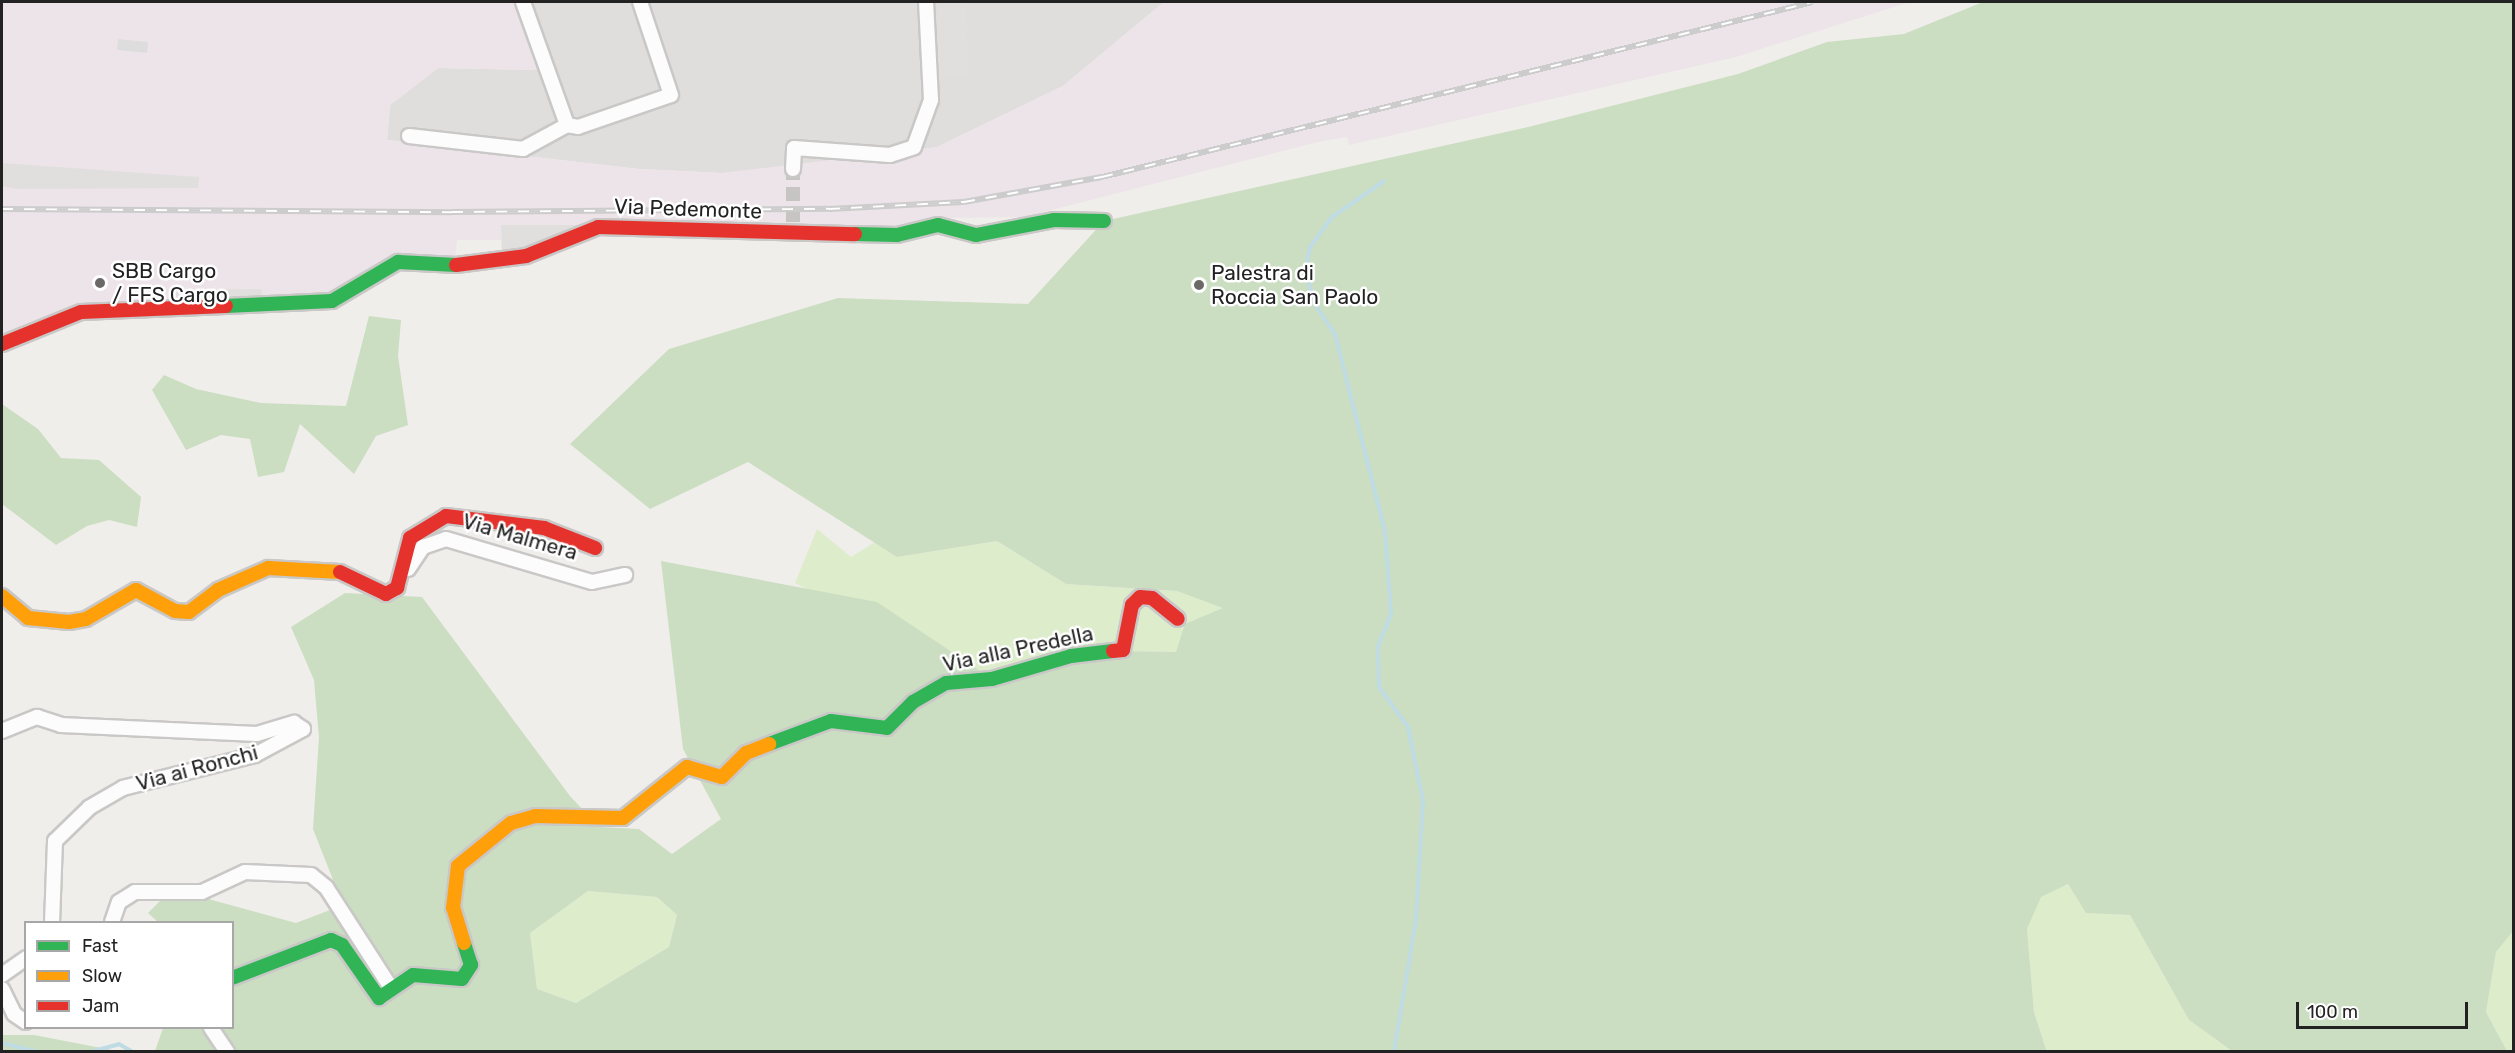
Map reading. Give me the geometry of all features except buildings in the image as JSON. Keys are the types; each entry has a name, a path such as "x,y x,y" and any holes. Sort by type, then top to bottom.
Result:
{"street":[{"path":"523,2 567,126"},
{"path":"409,136 523,149 567,126 578,127 671,95 640,2"},
{"path":"793,169 794,148 890,154 915,147 931,100 926,2"},
{"name":"Via Pedemonte","path":"2,344 81,312 332,301 398,262 457,265 526,256 598,227 793,227 897,235 938,225 976,235 1054,220 1104,220"},
{"name":"Via Malmera","path":"395,590 410,538 446,516 544,528 595,548"},
{"name":"Via Malmera","path":"395,590 405,585 414,555 446,539 592,582 625,575"},
{"path":"2,596 28,618 75,622 131,590 148,593 176,611 194,611 218,590 268,568 348,572 374,592 395,590"},
{"name":"Via alla Predella","path":"234,977 331,940 342,945 375,996 383,999 391,988 413,975 459,979 468,974 471,957 453,908 458,866 470,852 518,819 623,818 687,767 722,777 746,753 831,721 854,720 887,728 913,702 946,683 992,679 1071,656 1120,651 1125,647 1132,604 1140,597 1152,598 1178,619"},
{"name":"Via ai Ronchi","path":"2,731 37,717 61,725 256,734 294,723 303,729 299,736 255,755 123,788 89,808 55,841 52,921"},
{"path":"112,921 119,902 135,892 202,892 245,872 311,875 326,887 391,988"},
{"path":"2,975 24,959"},
{"path":"2,989 14,1014 24,1021"},
{"path":"212,1029 227,1052"}],"shaded area":[{"path":"2,2 516,2 538,70 438,68 390,105 387,140 639,169 722,173 937,147 1063,86 1164,2 1910,2 1736,57 1349,145 1347,137 1318,142 1024,217 945,218 869,231 502,225 501,240 457,240 455,260 398,262 333,298 111,306 2,344"},
{"path":"516,2 1164,2 1063,86 937,147 899,155 722,173 639,169 387,140 390,105 438,68 538,70"},
{"path":"937,2 966,2 968,78 938,75"},
{"path":"2,163 199,177 198,188 17,189 2,186"},
{"path":"501,225 580,225 580,231 502,255"},
{"path":"261,289 262,297 168,298 168,290"}],"green space":[{"path":"1983,2 2513,2 2514,930 2496,952 2486,1012 2507,1051 2232,1051 2189,1020 2130,915 2086,913 2068,884 2041,897 2027,929 2034,1012 2047,1052 155,1051 163,1029 234,1029 234,921 157,921 148,913 172,889 296,923 343,905 313,829 319,737 314,680 291,627 345,593 422,597 570,796 599,827 639,829 672,854 721,819 683,749 661,561 877,602 992,679 1120,651 1176,652 1185,624 1223,608 1177,591 1066,584 997,541 897,557 748,462 650,509 570,444 669,349 838,298 1028,304 1104,221 1528,127 1738,74 1827,42 1904,34","holes":["588,891 657,897 677,915 669,947 576,1003 537,989 530,933"]},
{"path":"369,316 401,320 398,356 408,425 376,436 354,474 300,424 284,472 258,477 250,439 221,435 186,450 152,390 164,375 196,389 261,403 346,406"},
{"path":"2,404 38,429 61,458 99,460 141,497 137,527 109,520 87,526 56,545 2,504"},
{"path":"817,529 851,557 875,542 897,557 997,541 1066,584 1177,591 1224,607 1176,652 1120,651 992,679 795,583"},
{"path":"2068,884 2087,913 2130,915 2189,1020 2232,1051 2047,1051 2034,1012 2027,929 2040,897"},
{"path":"588,891 657,897 677,915 669,947 576,1003 537,989 530,933"},
{"path":"2513,930 2513,1051 2507,1051 2486,1012 2496,952"},
{"path":"2,1035 34,1035 117,1051 2,1051"}],"pier":[{"path":"118,39 148,42 147,53 117,50"}],"waterway":[{"path":"1384,181 1332,217 1310,247 1305,272 1316,306 1335,334 1385,532 1391,614 1378,646 1379,687 1408,727 1423,801 1416,919 1394,1052"},
{"path":"2,1043 37,1052"},
{"path":"90,1052 119,1044 133,1052"}],"tunnel":[{"path":"793,169 793,222"}],"railway":[{"path":"2,209 452,212 829,209 964,202 1102,177 1813,2"}],"traffic: fast":[{"path":"855,234 897,235 938,225 976,235 1054,220 1104,221"},
{"path":"226,306 332,301 398,262 456,265"},
{"path":"769,744 831,721 887,728 913,702 946,683 992,679 1071,656 1113,651"},
{"path":"234,977 331,940 342,945 379,998 413,975 462,979 471,965 464,943"}],"traffic: slow":[{"path":"2,596 28,618 69,622 86,619 136,590 175,611 189,612 218,590 268,568 340,572"},
{"path":"464,943 453,908 458,866 511,823 535,816 623,818 687,767 722,777 746,753 769,744"}],"traffic: jam":[{"path":"456,265 526,256 598,227 855,234"},
{"path":"2,344 81,312 226,306"},
{"path":"340,572 386,594 397,588 410,538 446,516 544,528 595,548"},
{"path":"1113,651 1123,650 1132,605 1140,597 1152,598 1178,619"}],"place":[{"name":"SBB Cargo / FFS Cargo","path":"100,283"},
{"name":"Palestra di Roccia San Paolo","path":"1199,285"}]}
